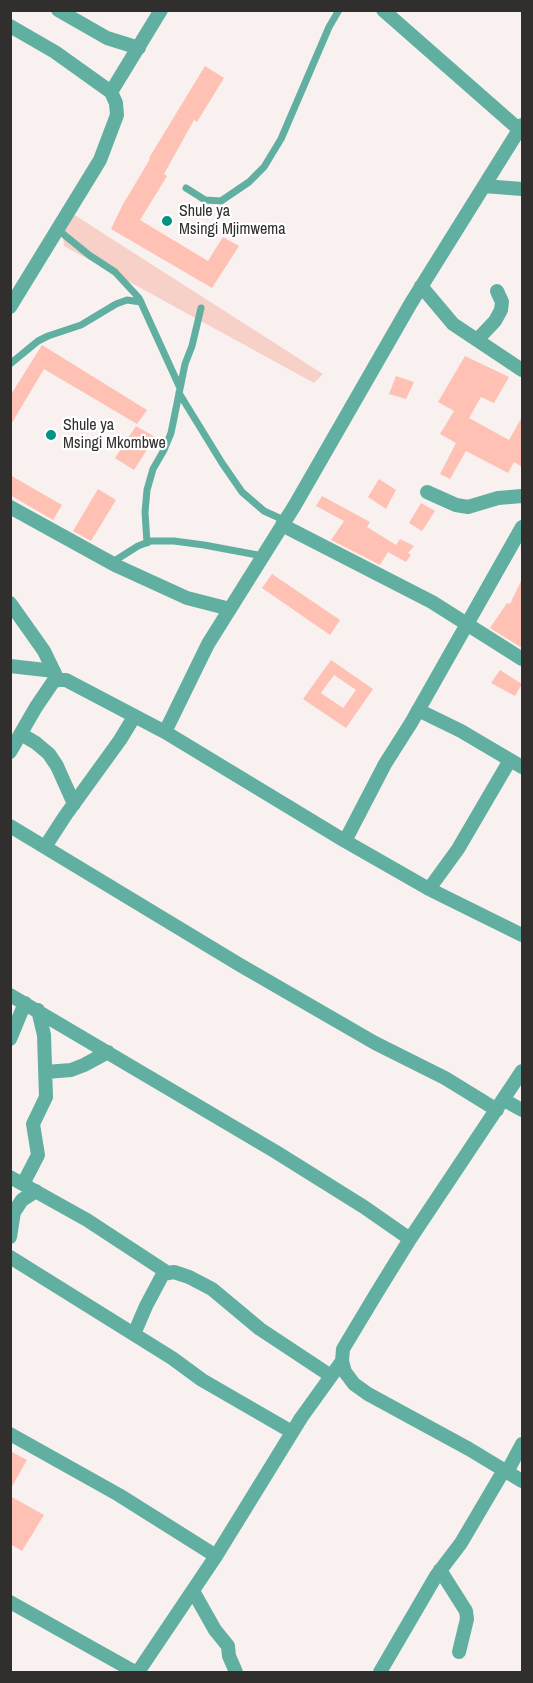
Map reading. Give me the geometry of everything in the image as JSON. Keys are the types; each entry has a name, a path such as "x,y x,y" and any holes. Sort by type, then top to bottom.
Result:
{"street":[{"path":"58,10 107,38 139,48"},
{"path":"111,92 161,10"},
{"path":"165,732 208,644 284,523 421,286 521,128 384,10"},
{"path":"10,26 55,52 111,92 117,103 117,115 111,135 95,169 10,307"},
{"path":"484,186 522,189"},
{"path":"421,286 453,324 522,370"},
{"path":"477,340 495,321 501,310 502,302 497,291"},
{"path":"427,492 456,506 468,507 498,498 522,496"},
{"path":"10,507 111,563 187,598 230,609"},
{"path":"284,523 422,597 522,659"},
{"path":"345,841 385,764 522,527"},
{"path":"10,603 44,651 56,675 10,752"},
{"path":"10,666 56,675 73,682 165,732 429,889 522,935"},
{"path":"418,710 461,731 522,767"},
{"path":"45,847 134,717"},
{"path":"21,734 49,754 74,804"},
{"path":"429,889 470,830 510,760"},
{"path":"10,826 240,965 375,1042 500,1105 522,1110"},
{"path":"10,995 276,1152 410,1239"},
{"path":"10,1039 25,1003"},
{"path":"38,1010 44,1035 46,1097 33,1124 38,1155 17,1181 87,1220 168,1273"},
{"path":"46,1072 78,1068 108,1052"},
{"path":"522,1071 410,1239 343,1349 342,1361 345,1372 354,1384 368,1394 522,1481"},
{"path":"10,1237 14,1212 22,1200 36,1191"},
{"path":"10,1257 134,1334 202,1380 292,1432"},
{"path":"134,1334 163,1274 174,1272 212,1289 260,1329 332,1376"},
{"path":"10,1602 137,1672 216,1556 292,1432 342,1361"},
{"path":"10,1434 119,1495 216,1556"},
{"path":"380,1672 440,1570 461,1543 522,1444"},
{"path":"440,1570 466,1611 467,1619 459,1652"},
{"path":"193,1591 215,1630 228,1646 229,1656 236,1672"}],"lane":[{"path":"186,188 205,200 221,201 249,182 264,167 281,139 339,10"},
{"path":"57,228 89,255 115,272 141,302 180,391 222,463 242,492 264,512 284,523"},
{"path":"10,364 38,341 48,336 87,323 116,304 128,300 141,302"},
{"path":"147,543 145,512 147,490 153,469 171,433 201,308"},
{"path":"111,563 138,546 174,541 263,556"}],"shaded area":[{"path":"73,214 323,374 314,383 64,246 62,226"}],"building":[{"path":"205,66 224,78 197,122 194,120 164,174 167,176 140,220 208,261 223,237 239,246 212,288 111,229 149,158"},
{"path":"42,345 147,410 137,424 44,369 10,426 10,396"},
{"path":"465,356 509,377 494,403 481,397 469,418 509,440 522,417 522,467 514,462 508,473 466,451 450,479 440,474 456,443 440,434 454,411 438,402"},
{"path":"396,376 414,382 406,399 389,394"},
{"path":"136,426 155,437 134,470 115,458"},
{"path":"10,475 62,505 53,520 10,495"},
{"path":"379,479 396,490 386,509 368,497"},
{"path":"98,489 116,500 91,541 73,531"},
{"path":"322,496 370,522 367,527 396,545 400,539 414,546 408,553 411,555 406,562 388,552 380,565 331,540 344,521 316,506"},
{"path":"421,503 435,511 422,531 409,523"},
{"path":"272,574 340,620 330,635 262,588"},
{"path":"522,579 522,648 490,628 507,603 510,604"},
{"path":"331,660 373,689 346,728 303,699","holes":["334,675 356,690 343,708 321,693"]},
{"path":"500,670 522,684 515,696 491,683"},
{"path":"10,1451 27,1460 10,1490"},
{"path":"10,1496 44,1515 22,1551 10,1544"}],"place":[{"name":"Shule ya Msingi Mjimwema","path":"167,221"},
{"name":"Shule ya Msingi Mkombwe","path":"51,435"}]}
